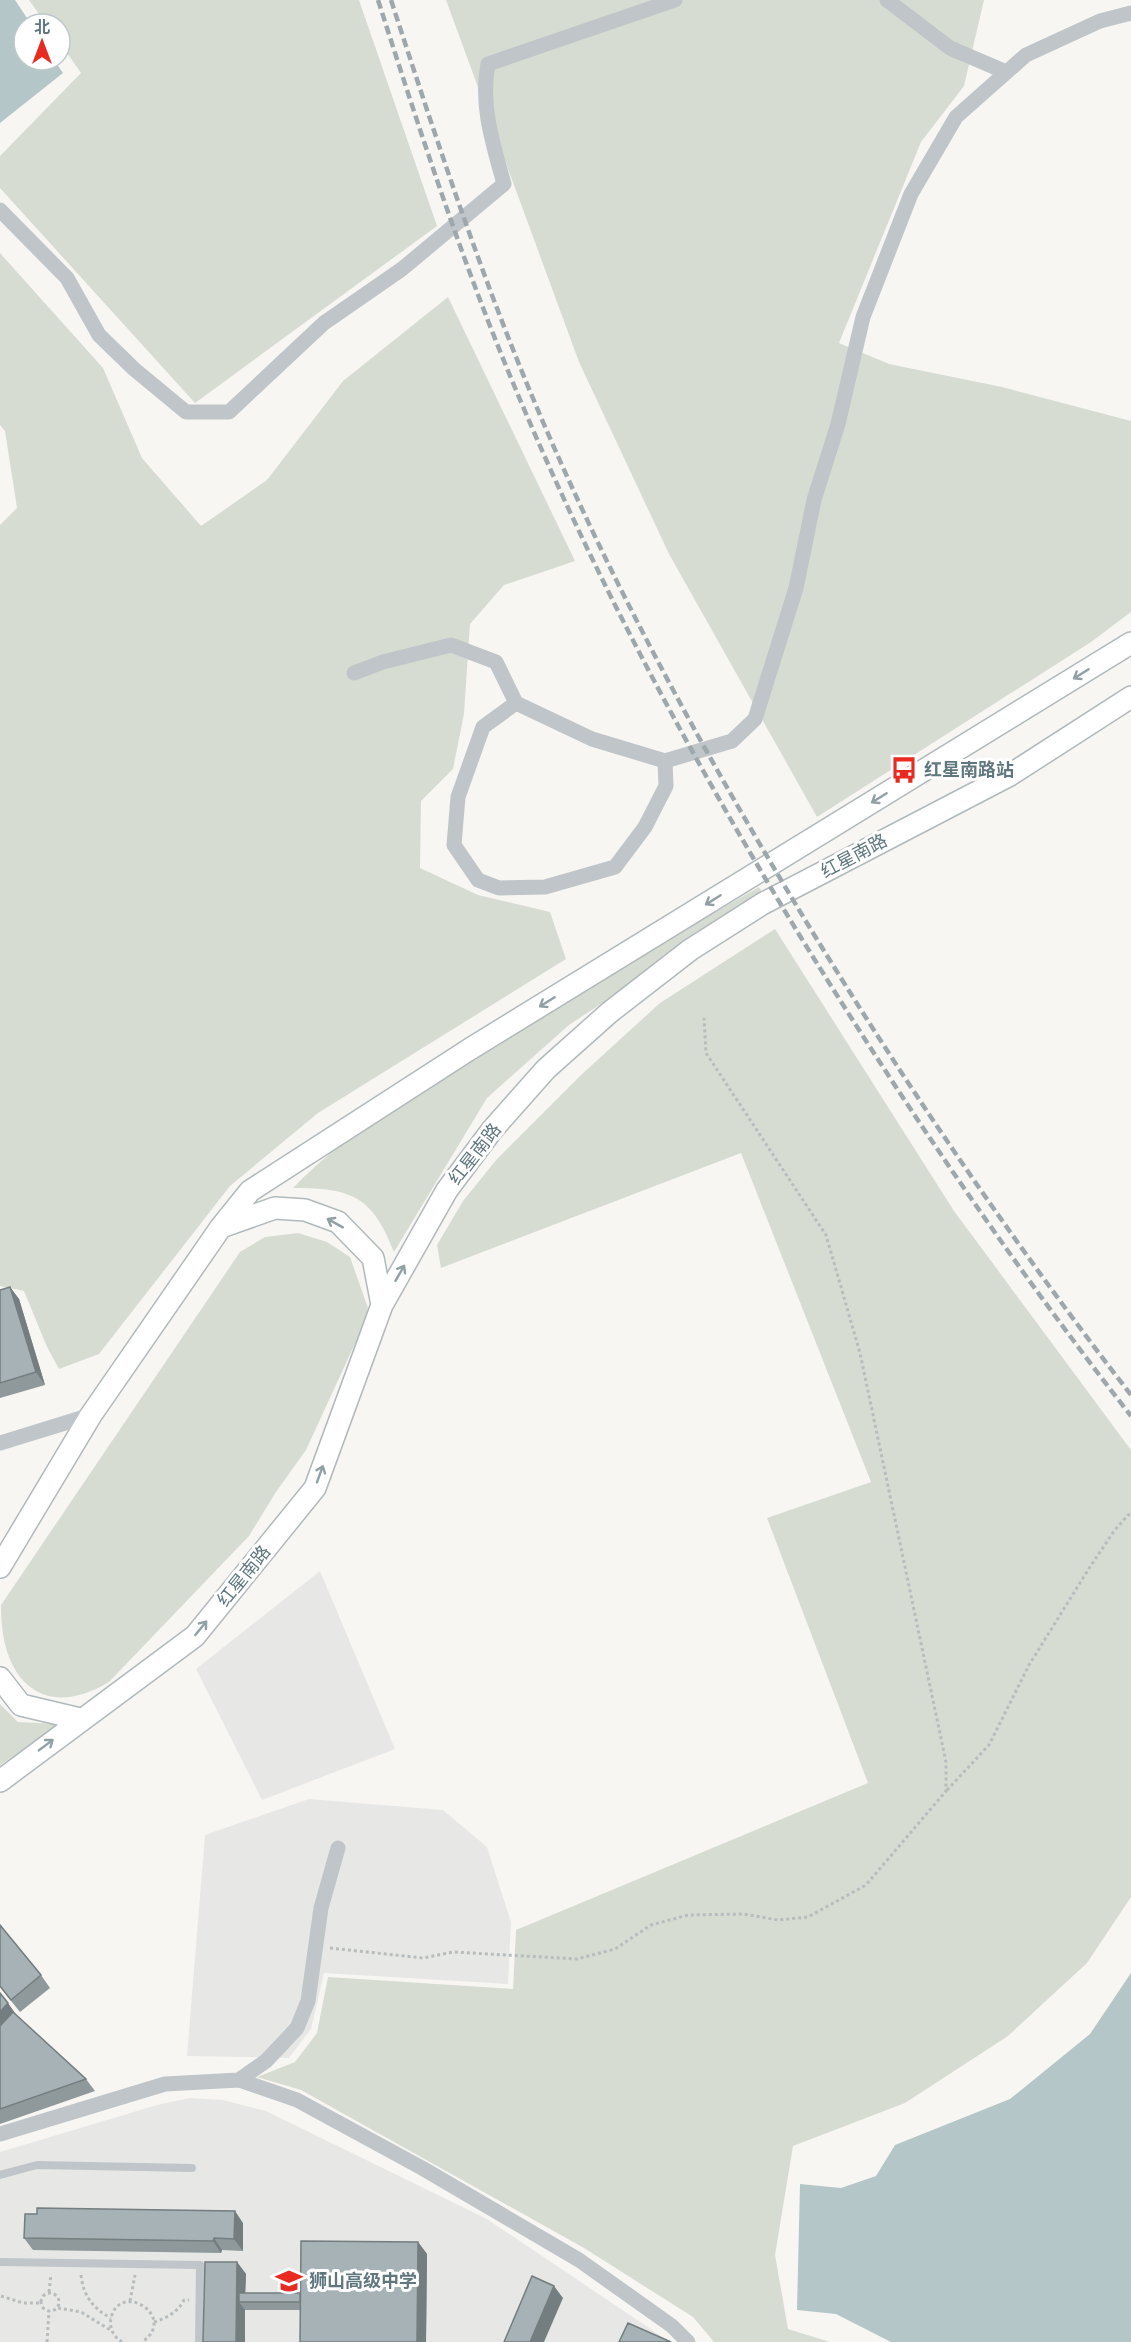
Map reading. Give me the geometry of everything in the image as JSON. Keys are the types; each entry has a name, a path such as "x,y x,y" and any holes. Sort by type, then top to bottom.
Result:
{"main road":[{"name":"红星南路","path":"0,1567 91,1415 221,1227 250,1191 470,1049 1131,643"},
{"name":"红星南路","path":"0,1781 80,1719 195,1636 315,1488 382,1305 447,1190 492,1130 546,1069 610,1012 690,950 762,904 1010,775 1131,697"},
{"path":"221,1227 275,1208 305,1210 338,1222 373,1258 382,1305"},
{"path":"0,1678 21,1705 80,1719"}],"street":[{"path":"0,210 67,278 99,335 134,369 186,412 229,412 324,323 402,269 504,184 490,134 483,87 488,64 675,0"},
{"path":"887,0 950,48 1006,72"},
{"path":"354,673 383,662 451,645 496,662 516,702 592,739 665,761 732,741 755,719 796,588 814,500 838,424 863,317 911,194 956,117 1026,55 1100,21 1131,14"},
{"path":"516,702 483,727 459,797 454,845 477,880 499,888 545,887 615,867 645,826 666,786 665,761"},
{"path":"0,1443 91,1415"},
{"path":"239,2080 266,2061 297,2028 308,2001 321,1908 338,1848"},
{"path":"0,2134 165,2084 239,2080 297,2100 422,2168 579,2260 672,2326 688,2342"}],"lane":[{"path":"0,2175 37,2165 192,2168"},
{"path":"0,2262 201,2265 199,2342"}],"path":[{"path":"704,1018 706,1053 826,1235 870,1395 907,1585 946,1762 946,1791"},
{"path":"316,1946 423,1958 453,1952 577,1959 615,1949 651,1925 688,1916 743,1914 778,1920 808,1917 866,1885 946,1791 989,1745 1035,1657 1088,1570 1114,1531 1131,1512"},
{"path":"49,2292 51,2263"},
{"path":"81,2264 83,2287 87,2297 99,2311 111,2318"},
{"path":"130,2302 136,2264"},
{"path":"41,2302 44,2294 49,2292"},
{"path":"49,2292 58,2296 58,2308"},
{"path":"1,2296 23,2303 41,2302"},
{"path":"153,2322 174,2313 184,2300 200,2300"},
{"path":"41,2302 49,2311 47,2342"},
{"path":"112,2331 111,2318 118,2307 130,2302 146,2307 153,2322 151,2333 142,2342"},
{"path":"49,2311 58,2308 81,2312 112,2331 121,2342"}],"shaded area":[{"path":"0,0 15,0 23,12 12,12 12,72 63,73 0,123"},
{"path":"29,0 359,0 437,226 195,403 0,188 0,156 81,73 72,60 72,12 38,12"},
{"path":"446,0 984,0 964,86 921,142 839,343 889,364 1002,387 1131,421 1131,612 1091,642 817,817 669,554 579,362"},
{"path":"0,253 103,368 142,458 201,526 267,480 343,381 448,297 575,561 504,585 470,624 464,714 453,769 421,801 420,868 478,895 550,912 566,959 318,1113 230,1186 99,1354 59,1369 47,1347 24,1291 0,1286 0,525 17,508 5,431 0,425"},
{"path":"759,887 764,896 569,1025 487,1098 394,1252 377,1218 357,1199 331,1190 293,1188 340,1146 421,1088 599,980"},
{"path":"775,929 954,1211 1131,1450 1131,1897 1087,1963 1008,2036 905,2103 793,2146 775,2255 788,2329 830,2342 714,2342 693,2317 584,2248 301,2090 257,2077 295,2062 317,2033 328,1977 513,1989 516,1930 868,1783 767,1518 871,1482 741,1153 441,1268 437,1245 463,1201 497,1159 581,1075 660,1003"},
{"path":"298,1233 327,1242 350,1257 368,1308 364,1324 306,1450 276,1492 249,1536 109,1682 85,1693 64,1697 45,1695 30,1687 17,1673 8,1654 1,1605 240,1252 265,1237"},
{"path":"320,1571 395,1749 262,1800 196,1669"},
{"path":"0,1704 18,1722 60,1724 0,1765"},
{"path":"309,1799 443,1810 487,1847 511,1922 508,1984 324,1973 311,2029 289,2058 187,2056 205,1835"},
{"path":"1131,1973 1131,2342 891,2342 836,2314 797,2310 800,2184 841,2188 876,2176 895,2145 1010,2099 1090,2034"},
{"name":"狮山高级中学","path":"190,2098 223,2100 266,2111 487,2219 670,2342 0,2342 0,2152 157,2105"}],"building":[{"path":"10,1287 36,1372 0,1383 0,1290"},
{"path":"0,1925 41,1975 11,2000 0,1986"},
{"path":"0,1993 8,2003 0,2012"},
{"path":"13,2012 86,2079 0,2109 0,2026"},
{"path":"37,2208 235,2211 234,2239 214,2238 213,2241 24,2238 25,2214 37,2214"},
{"path":"301,2241 418,2242 417,2342 300,2342"},
{"path":"205,2262 237,2262 236,2342 203,2342"},
{"path":"532,2276 554,2286 530,2342 504,2342"},
{"path":"239,2293 300,2293 300,2302 239,2302"},
{"path":"628,2323 671,2342 619,2342"}],"railway":[{"path":"378,0 442,196 496,342 546,461 612,600 684,736 760,870 878,1060 1000,1240 1131,1416"},
{"path":"391,0 472,241 508,337 557,455 658,662 732,796 847,988 964,1166 1046,1282 1131,1395"}],"place":[{"name":"红星南路站","path":"904,770"},
{"name":"狮山高级中学","path":"289,2281"}]}
